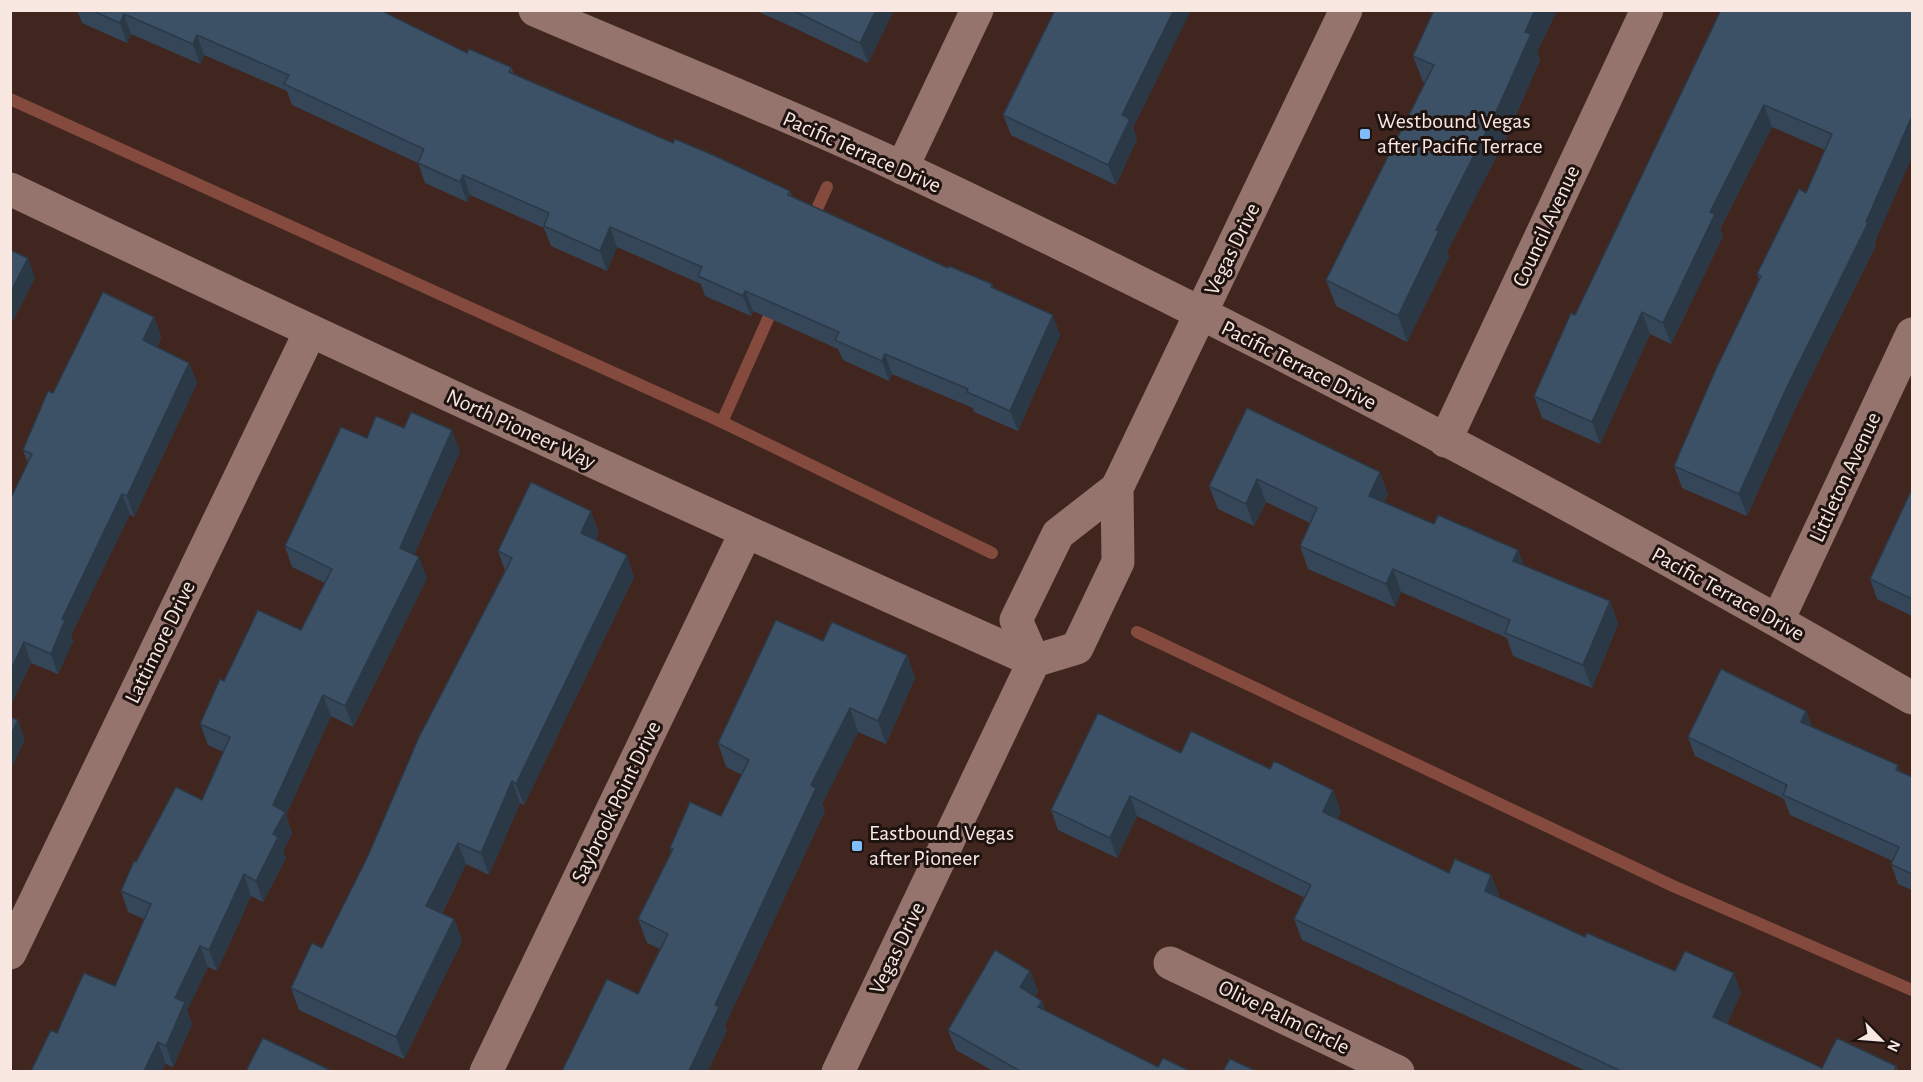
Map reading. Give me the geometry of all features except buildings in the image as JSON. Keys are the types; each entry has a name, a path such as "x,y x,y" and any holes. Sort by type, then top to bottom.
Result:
{"street":[{"name":"Pacific Terrace Drive","path":"535,10 902,168 1200,315 1445,441 1778,620 1912,698"},
{"path":"902,168 977,10"},
{"name":"Vegas Drive","path":"838,1071 1034,661 1077,648 1118,562 1117,488 1346,10"},
{"name":"Council Avenue","path":"1445,441 1647,10"},
{"name":"North Pioneer Way","path":"10,189 310,332 1034,661"},
{"name":"Lattimore Drive","path":"10,953 310,332"},
{"name":"Littleton Avenue","path":"1778,620 1912,334"},
{"name":"Vegas Drive","path":"1034,661 1016,620 1058,534 1117,488"},
{"name":"Saybrook Point Drive","path":"486,1071 746,532"},
{"name":"Olive Palm Circle","path":"1170,963 1398,1071"}],"waterway":[{"path":"10,99 722,422 992,553"},
{"path":"811,222 827,187"},
{"path":"722,422 775,303"},
{"path":"1137,632 1673,886 1912,990"}],"place":[{"name":"Westbound Vegas after Pacific Terrace","path":"1365,134"},
{"name":"Eastbound Vegas after Pioneer","path":"857,846"}]}
